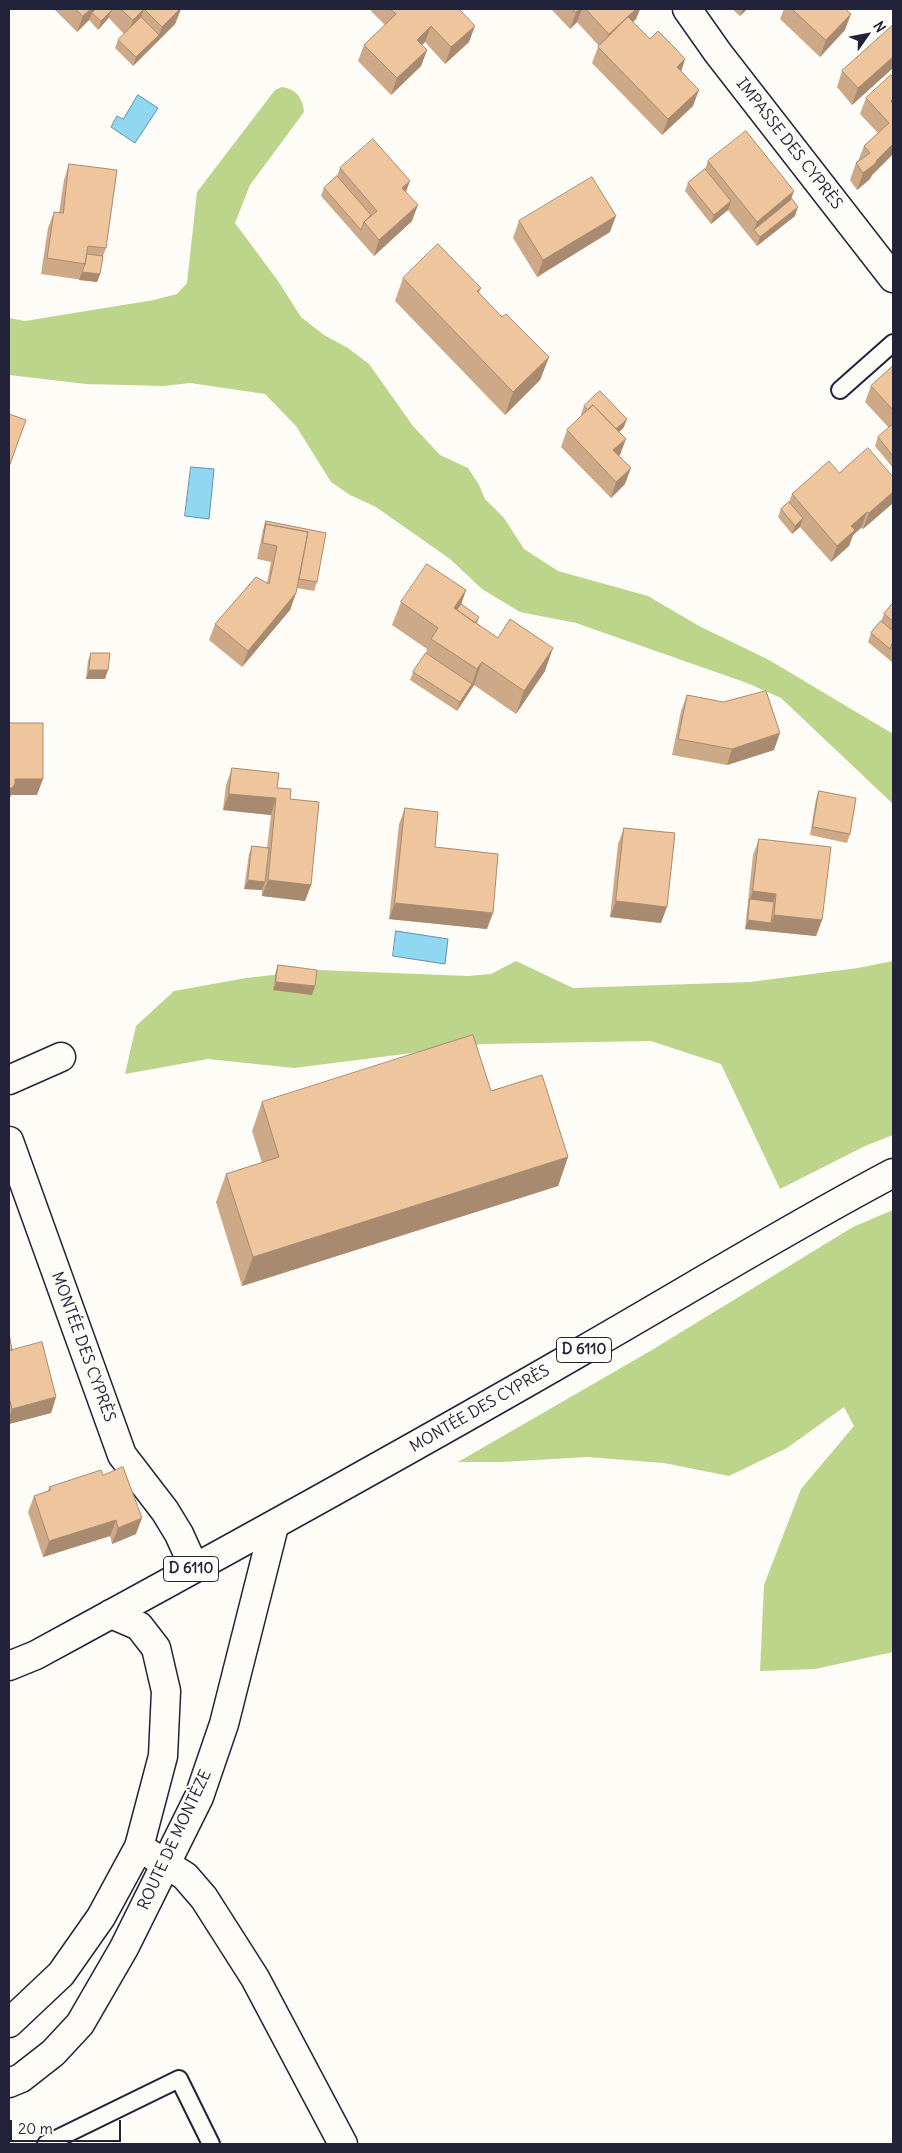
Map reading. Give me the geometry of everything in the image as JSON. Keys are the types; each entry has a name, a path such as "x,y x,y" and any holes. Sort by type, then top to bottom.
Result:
{"street":[{"name":"IMPASSE DES CYPRÈS","path":"686,9 724,61 893,278"},
{"path":"9,1080 62,1057"},
{"name":"MONTÉE DES CYPRÈS","path":"9,1141 122,1455 165,1511 179,1534 194,1567"},
{"name":"MONTÉE DES CYPRÈS","path":"9,1666 36,1655 194,1567 274,1526 582,1351 814,1215 893,1173"},
{"name":"ROUTE DE MONTÈZE","path":"9,2083 21,2078 53,2054 80,2024 124,1948 199,1797 224,1724 274,1526"},
{"name":"ROUTE DE MONTÈZE","path":"9,2023 61,1974 101,1917 139,1847 163,1756 166,1691 156,1648 139,1626 111,1614"},
{"path":"139,1847 185,1876 204,1898 255,1978 343,2144"}],"lane":[{"path":"840,390 893,343"},
{"path":"46,2144 179,2079 211,2144"}],"green space":[{"path":"282,87 298,95 304,112 250,185 235,223 278,281 301,317 324,335 348,348 369,364 413,426 440,455 468,468 485,499 504,518 524,549 558,571 648,596 699,626 769,660 893,734 893,804 781,698 747,683 576,623 520,612 482,589 450,559 376,507 350,495 331,482 296,426 265,394 190,383 163,386 86,384 9,375 9,318 25,321 154,300 177,294 187,283 197,192 275,90"},
{"path":"516,961 573,988 750,982 858,968 893,961 893,1135 865,1146 780,1189 721,1064 651,1041 483,1044 294,1068 208,1059 125,1074 136,1026 174,991 246,978 318,970 468,976 491,974"},
{"path":"893,1210 893,1652 815,1669 760,1671 764,1585 801,1489 854,1426 844,1407 787,1448 729,1476 664,1463 587,1457 502,1462 458,1462 652,1350 853,1227"}],"water":[{"path":"138,95 158,108 135,143 111,127 117,116 123,119"},
{"path":"191,467 214,469 209,519 185,516"},
{"path":"396,931 448,939 445,964 393,956"}],"building":[{"path":"76,9 91,9 83,16"},
{"path":"96,9 112,10 101,21 92,13"},
{"path":"121,9 144,9 133,20"},
{"path":"144,9 180,9 162,27"},
{"path":"390,9 459,9 475,26 451,47 431,26 417,40 427,50 397,78 364,45 396,14"},
{"path":"586,9 636,9 609,34"},
{"path":"792,9 845,9 851,14 826,40"},
{"path":"141,17 159,35 136,57 118,40"},
{"path":"628,17 650,39 658,31 673,46 685,59 677,67 699,90 668,119 598,47"},
{"path":"893,25 893,57 858,88 842,71"},
{"path":"891,75 893,77 893,99 891,101 893,104 893,144 876,163 863,173 856,163 870,153 864,146 889,123 866,98"},
{"path":"746,131 794,191 757,222 708,161"},
{"path":"373,139 410,181 402,188 418,205 379,240 364,222 377,211 340,168"},
{"path":"69,164 117,170 106,248 88,246 85,264 47,258 54,212 63,213"},
{"path":"705,169 731,201 714,215 688,183"},
{"path":"337,176 371,215 364,222 361,230 324,188"},
{"path":"592,177 616,216 543,260 519,221"},
{"path":"792,199 798,207 760,237 754,230"},
{"path":"438,244 481,288 477,291 502,317 506,314 549,357 513,392 403,278"},
{"path":"87,254 103,256 100,274 82,272"},
{"path":"893,366 893,410 871,386"},
{"path":"600,391 627,419 616,429 593,405 588,410 584,406"},
{"path":"593,405 626,439 613,450 631,468 616,482 567,430"},
{"path":"9,414 26,420 9,467"},
{"path":"893,424 893,456 878,437"},
{"path":"868,448 893,477 893,492 851,526 855,530 837,546 792,494 829,461 839,473"},
{"path":"789,502 803,518 795,526 781,509"},
{"path":"266,521 326,533 317,582 299,579 308,532 266,524 264,532"},
{"path":"266,524 308,532 296,593 248,651 215,624 256,577 269,584 277,546 263,543"},
{"path":"427,564 466,590 454,608 498,638 510,619 553,648 524,691 482,662 477,669 431,639 438,628 401,602"},
{"path":"893,603 893,621 884,614"},
{"path":"461,604 479,617 475,623 457,610"},
{"path":"881,621 893,631 893,641 890,649 871,633"},
{"path":"91,653 110,653 108,670 89,670"},
{"path":"426,653 472,684 460,702 413,672"},
{"path":"766,691 780,733 732,749 678,739 687,695 723,702"},
{"path":"9,723 43,723 43,779 15,779 15,784 12,788 9,788"},
{"path":"232,768 279,773 277,788 291,789 290,799 319,802 311,885 268,880 276,798 229,794"},
{"path":"819,791 856,798 850,834 813,827"},
{"path":"405,808 438,812 435,847 498,854 493,913 395,903"},
{"path":"624,828 675,833 667,907 616,901"},
{"path":"759,839 831,847 822,920 774,915 776,894 753,891"},
{"path":"252,846 269,848 265,882 248,880"},
{"path":"750,899 774,902 771,923 748,920"},
{"path":"278,965 317,970 315,986 276,982"},
{"path":"473,1035 491,1091 542,1075 568,1157 253,1257 226,1174 279,1157 262,1102"},
{"path":"9,1333 12,1350 9,1351"},
{"path":"42,1342 56,1397 12,1409 9,1397 9,1351"},
{"path":"123,1467 142,1518 118,1528 116,1520 49,1541 34,1496 51,1490 49,1487 101,1470 103,1475"}]}
